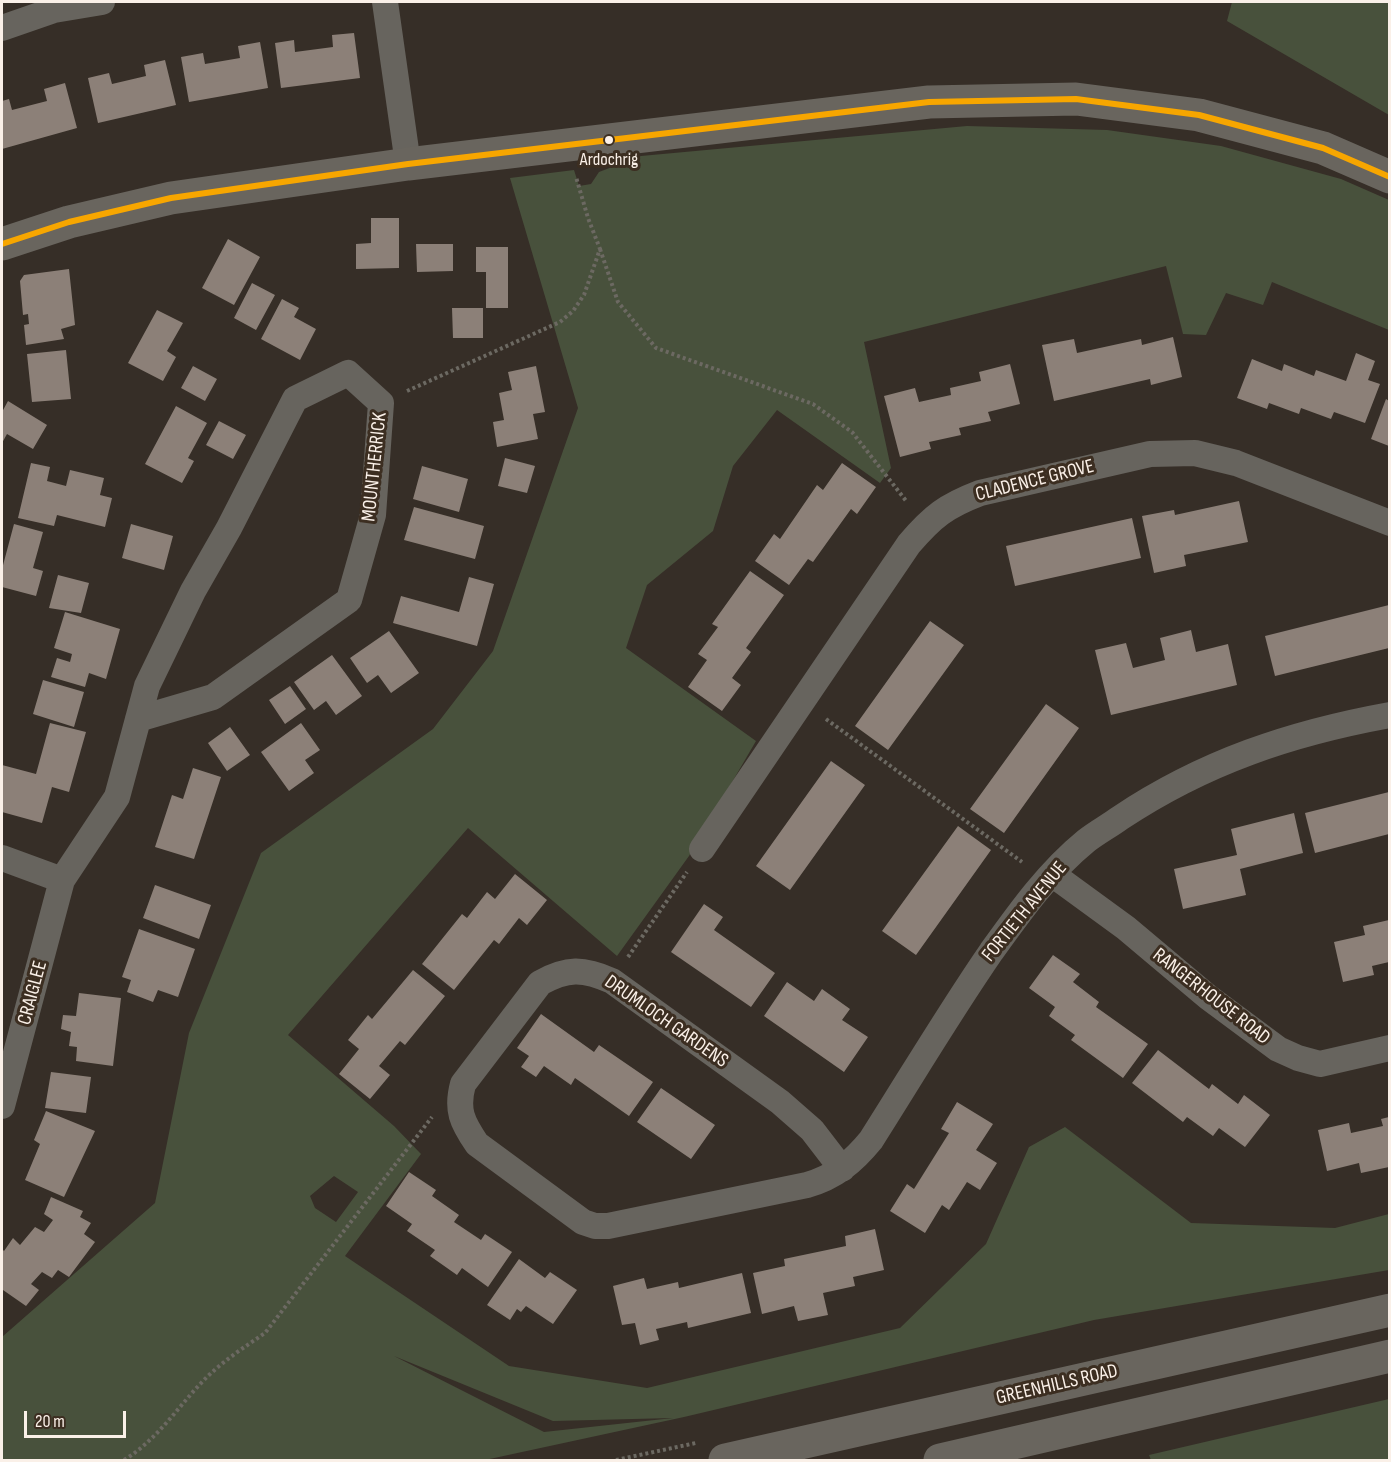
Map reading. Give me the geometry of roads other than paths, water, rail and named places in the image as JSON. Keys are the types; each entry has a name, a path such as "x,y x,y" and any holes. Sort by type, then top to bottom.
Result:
{"street":[{"path":"2,28 54,10 102,2"},
{"path":"385,2 408,164"},
{"path":"2,244 80,219 171,198 408,164 929,102 1076,99 1199,116 1323,148 1389,177"},
{"name":"MOUNTHERRICK","path":"62,880 117,797 138,719 147,686 193,591 229,528 295,399 348,373 381,403 372,515 349,600 213,697 138,719"},
{"name":"CLADENCE GROVE","path":"702,849 909,544 939,512 959,501 980,493 1150,454 1195,453 1236,463 1389,523"},
{"name":"FORTIETH AVENUE","path":"842,1169 857,1157 871,1140 967,986 1013,921 1049,877 1086,841 1143,803 1203,771 1272,743 1340,724 1389,715"},
{"path":"2,858 62,880"},
{"name":"RANGERHOUSE ROAD","path":"1049,877 1126,928 1208,997 1278,1049 1320,1064 1389,1048"},
{"name":"CRAIGLEE","path":"2,1106 62,880"},
{"name":"DRUMLOCH GARDENS","path":"572,971 591,972 612,981 780,1102 812,1130 842,1169 826,1179 807,1185 608,1226 595,1226 583,1222 477,1144 465,1127 459,1108 463,1084 540,983 556,974 572,971"},
{"name":"GREENHILLS ROAD","path":"725,1461 1389,1310"},
{"path":"940,1461 1389,1356"}],"place":[{"name":"Ardochrig","path":"609,140"}]}
